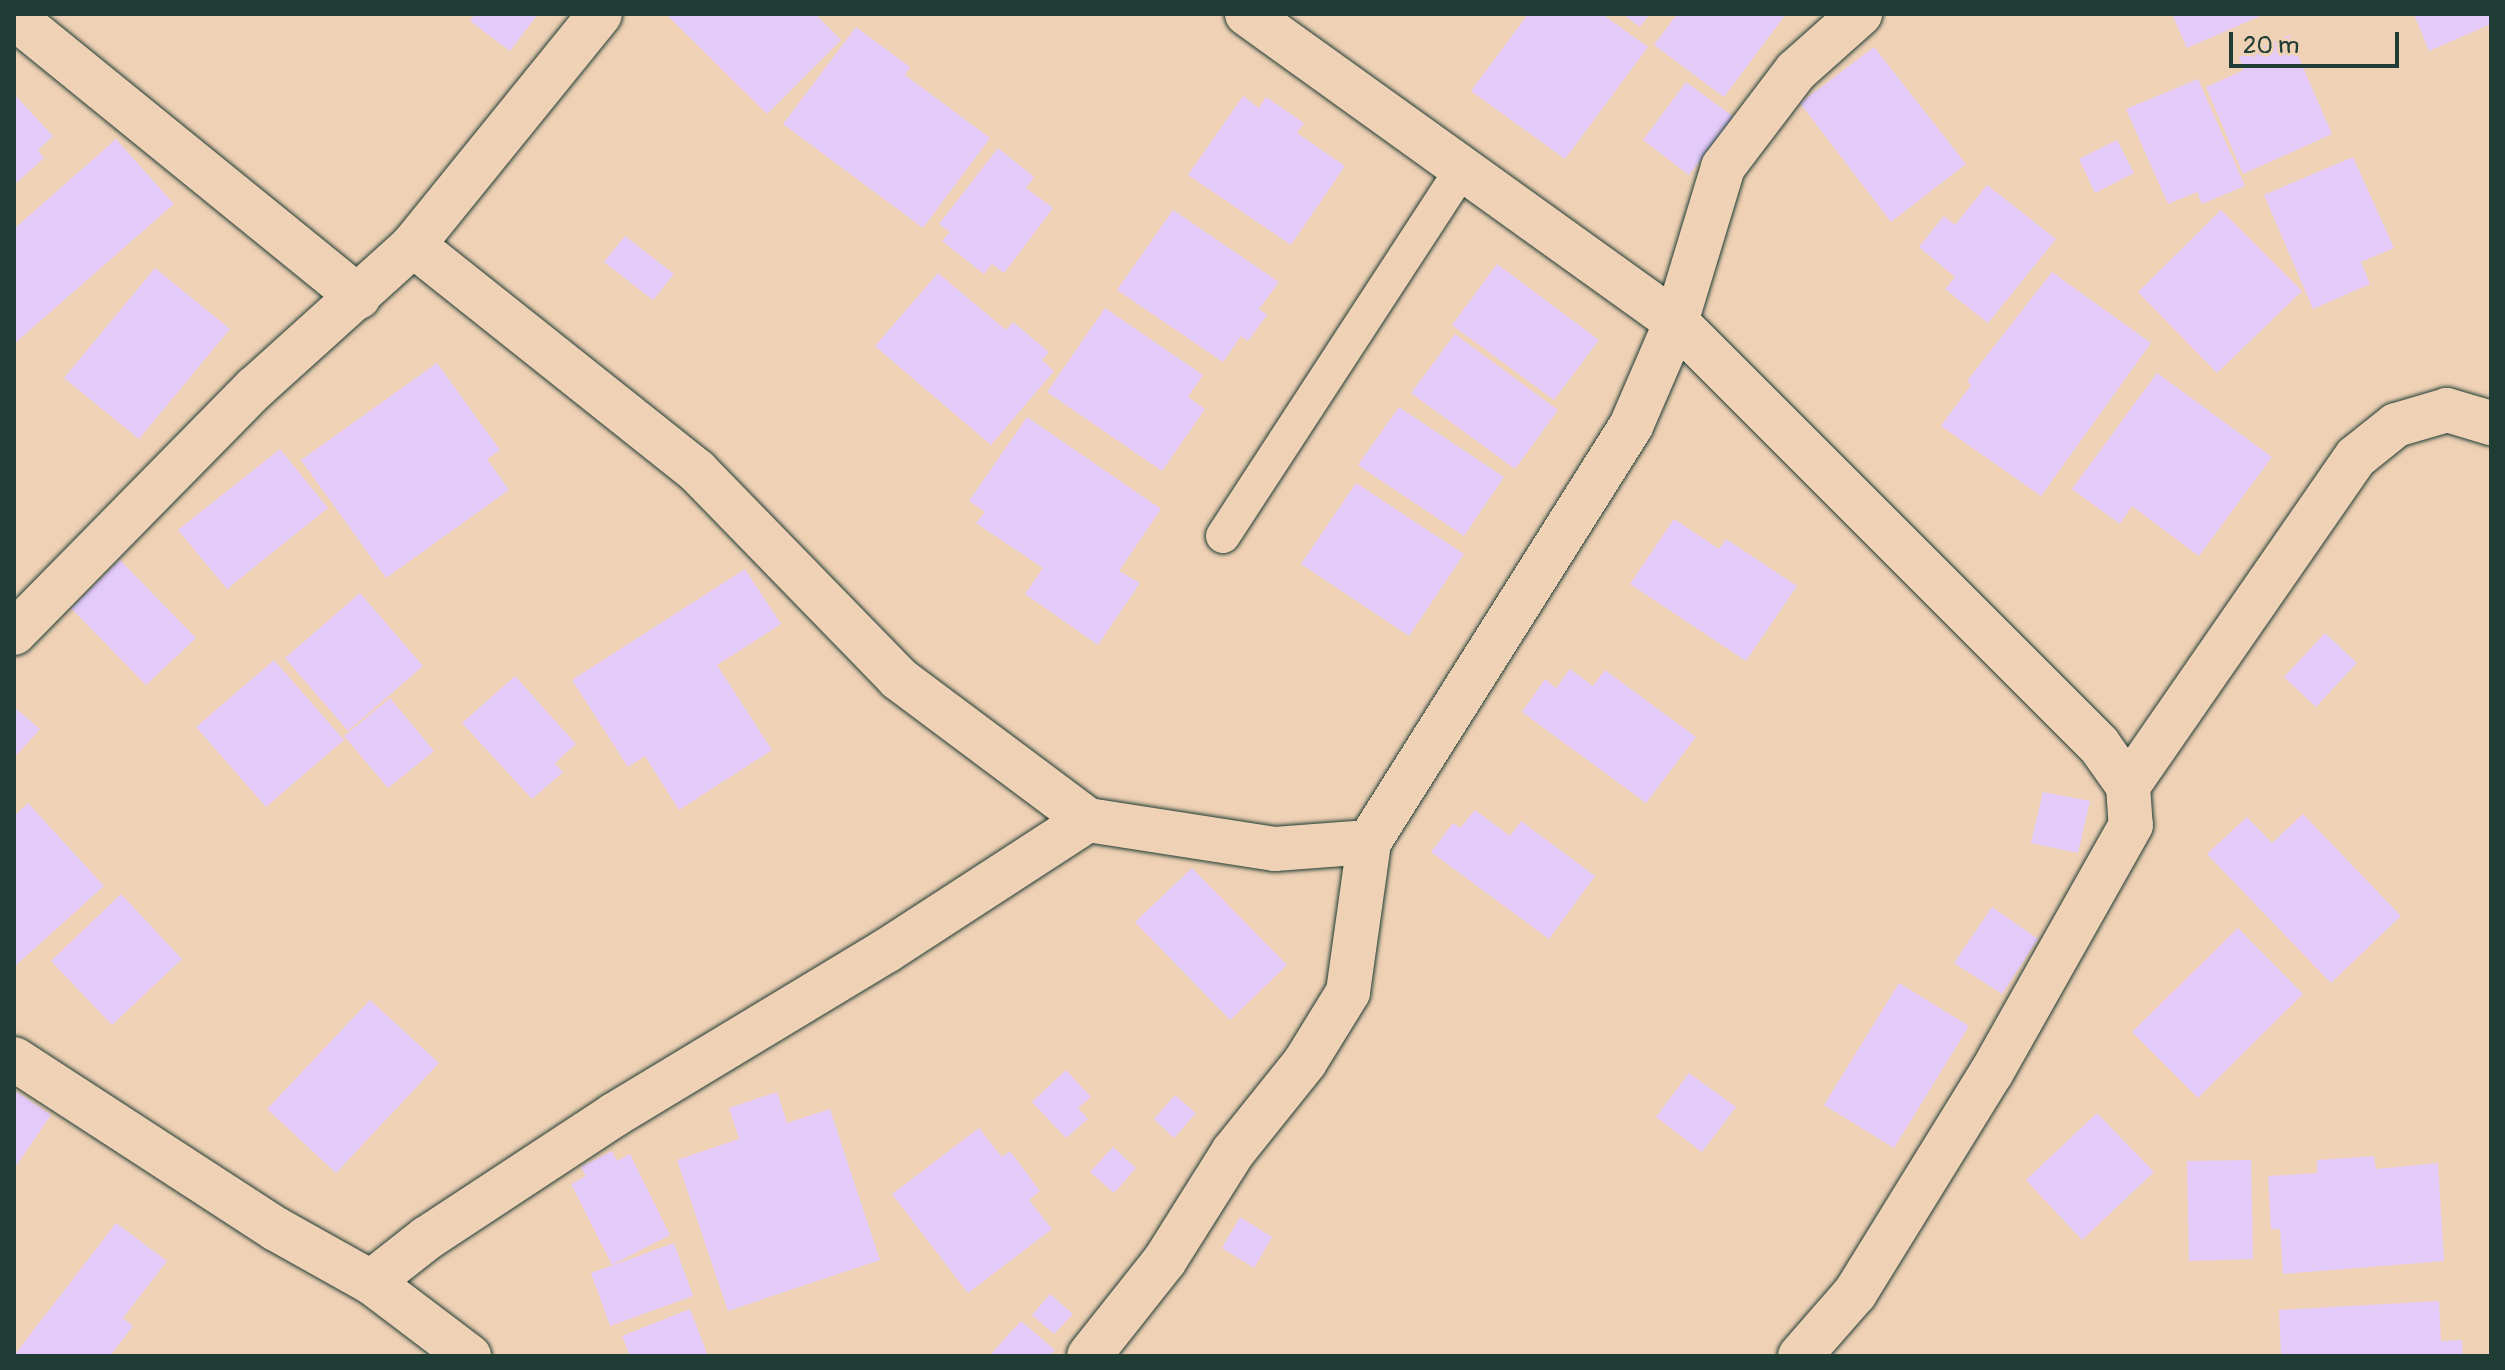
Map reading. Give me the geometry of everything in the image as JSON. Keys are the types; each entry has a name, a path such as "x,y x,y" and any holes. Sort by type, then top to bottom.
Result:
{"street":[{"path":"14,633 232,411 413,245 600,14"},
{"path":"1247,14 1676,322 2099,745 2128,786 2131,825 1991,1073 1855,1293 1800,1356"},
{"path":"1089,1356 1165,1260 1233,1152 1305,1062 1348,992 1369,842 1631,426 1676,322 1723,167 1796,71 1860,14"},
{"path":"14,17 359,297"},
{"path":"413,245 697,471 898,678 1088,820 1275,849 1369,842"},
{"path":"2128,786 2356,457 2396,425 2447,410 2491,423"},
{"path":"371,1282 427,1238 614,1115 886,951 1088,820"},
{"path":"14,1059 276,1229 371,1282 469,1356"}],"lane":[{"path":"1223,536 1464,167"}],"building":[{"path":"475,14 538,14 510,51 470,21"},
{"path":"666,14 815,14 841,40 767,114"},
{"path":"1528,14 1602,14 1648,47 1565,159 1471,91"},
{"path":"1623,14 1650,14 1640,27"},
{"path":"1677,14 1786,14 1724,97 1654,45"},
{"path":"2172,14 2265,14 2187,48"},
{"path":"2414,14 2491,14 2491,24 2429,51"},
{"path":"856,27 910,67 905,75 990,138 923,228 783,124"},
{"path":"2289,35 2332,134 2243,174 2206,87 2244,70 2239,57"},
{"path":"1874,47 1966,164 1891,222 1800,103"},
{"path":"2198,79 2245,186 2202,204 2197,192 2168,204 2126,109"},
{"path":"1686,82 1734,117 1689,175 1643,140"},
{"path":"14,94 53,136 38,150 44,158 14,185"},
{"path":"1243,96 1259,108 1266,97 1304,123 1297,133 1345,166 1291,245 1188,175"},
{"path":"116,139 174,204 14,344 14,229"},
{"path":"2117,140 2134,173 2095,193 2079,159"},
{"path":"998,148 1034,177 1026,188 1053,208 1004,273 992,264 984,274 942,241 950,232 939,224"},
{"path":"2353,157 2394,248 2361,262 2370,284 2313,309 2264,195"},
{"path":"1987,185 2056,239 1988,323 1945,289 1955,277 1919,247 1944,216 1955,225"},
{"path":"1173,210 1279,282 1259,309 1267,315 1248,341 1241,336 1223,362 1117,290"},
{"path":"2221,210 2302,291 2217,373 2138,292"},
{"path":"625,236 674,274 653,300 604,262"},
{"path":"1497,264 1599,340 1554,400 1452,325"},
{"path":"155,268 230,329 139,439 64,378"},
{"path":"2052,272 2151,343 2041,496 1941,426 1971,385 1967,381"},
{"path":"938,273 1006,330 1013,322 1049,352 1042,360 1054,371 991,445 875,346"},
{"path":"1105,308 1203,375 1188,397 1205,409 1162,471 1047,392"},
{"path":"1455,334 1558,410 1515,469 1411,393"},
{"path":"437,363 500,450 487,459 509,490 386,578 301,460"},
{"path":"2157,373 2272,457 2199,556 2132,506 2120,524 2072,489"},
{"path":"1399,407 1504,477 1464,536 1358,465"},
{"path":"1027,417 1161,509 1119,571 1140,583 1098,645 1025,594 1043,568 976,523 985,512 969,501"},
{"path":"280,449 328,508 227,589 178,530"},
{"path":"1356,483 1464,554 1409,636 1301,564"},
{"path":"1674,519 1719,549 1726,539 1797,586 1746,661 1630,584"},
{"path":"120,560 196,638 146,685 71,608"},
{"path":"745,569 781,624 717,665 772,750 679,810 645,756 628,767 572,680"},
{"path":"360,593 423,666 348,731 285,658"},
{"path":"2325,633 2357,663 2316,707 2284,677"},
{"path":"274,660 344,740 266,807 196,727"},
{"path":"1570,669 1593,686 1605,670 1696,737 1646,803 1522,712 1545,679 1556,688"},
{"path":"515,676 576,744 555,763 563,772 532,799 462,723"},
{"path":"390,698 434,751 388,788 344,736"},
{"path":"14,707 40,729 14,758"},
{"path":"2043,792 2090,801 2078,853 2031,843"},
{"path":"28,803 104,886 14,967 14,816"},
{"path":"1475,810 1510,836 1521,821 1595,876 1549,939 1431,852 1453,823 1460,828"},
{"path":"2303,814 2401,916 2331,983 2207,854 2247,817 2272,843"},
{"path":"1192,868 1287,965 1230,1020 1135,922"},
{"path":"121,894 182,959 112,1025 51,961"},
{"path":"1992,907 2038,939 2002,994 1954,963"},
{"path":"2238,928 2303,994 2198,1098 2132,1032"},
{"path":"1899,983 1969,1026 1894,1148 1824,1105"},
{"path":"370,1000 439,1063 336,1173 267,1109"},
{"path":"1066,1070 1091,1097 1078,1108 1088,1119 1066,1138 1032,1102"},
{"path":"1689,1073 1736,1107 1702,1152 1656,1117"},
{"path":"14,1090 51,1115 14,1169"},
{"path":"777,1092 787,1123 830,1109 880,1260 728,1311 677,1160 739,1139 729,1108"},
{"path":"1175,1095 1196,1113 1174,1138 1154,1119"},
{"path":"2097,1113 2154,1172 2082,1240 2026,1180"},
{"path":"979,1128 1002,1157 1010,1151 1040,1191 1029,1200 1052,1229 968,1293 892,1194"},
{"path":"1113,1147 1136,1168 1114,1193 1090,1172"},
{"path":"612,1151 617,1161 630,1154 670,1235 612,1265 571,1184 586,1176 581,1167"},
{"path":"2374,1156 2376,1169 2438,1163 2444,1261 2283,1274 2280,1229 2271,1229 2268,1176 2317,1173 2317,1160"},
{"path":"2251,1160 2253,1259 2189,1261 2187,1161"},
{"path":"1240,1217 1272,1237 1254,1268 1222,1248"},
{"path":"116,1223 167,1261 123,1318 133,1326 110,1356 20,1356 16,1353"},
{"path":"674,1243 693,1296 610,1326 591,1273"},
{"path":"1050,1294 1073,1314 1054,1334 1032,1315"},
{"path":"2439,1301 2441,1341 2462,1340 2463,1356 2281,1356 2279,1310"},
{"path":"690,1309 708,1356 630,1356 622,1336"},
{"path":"1021,1321 1055,1350 1049,1356 989,1356"}]}
